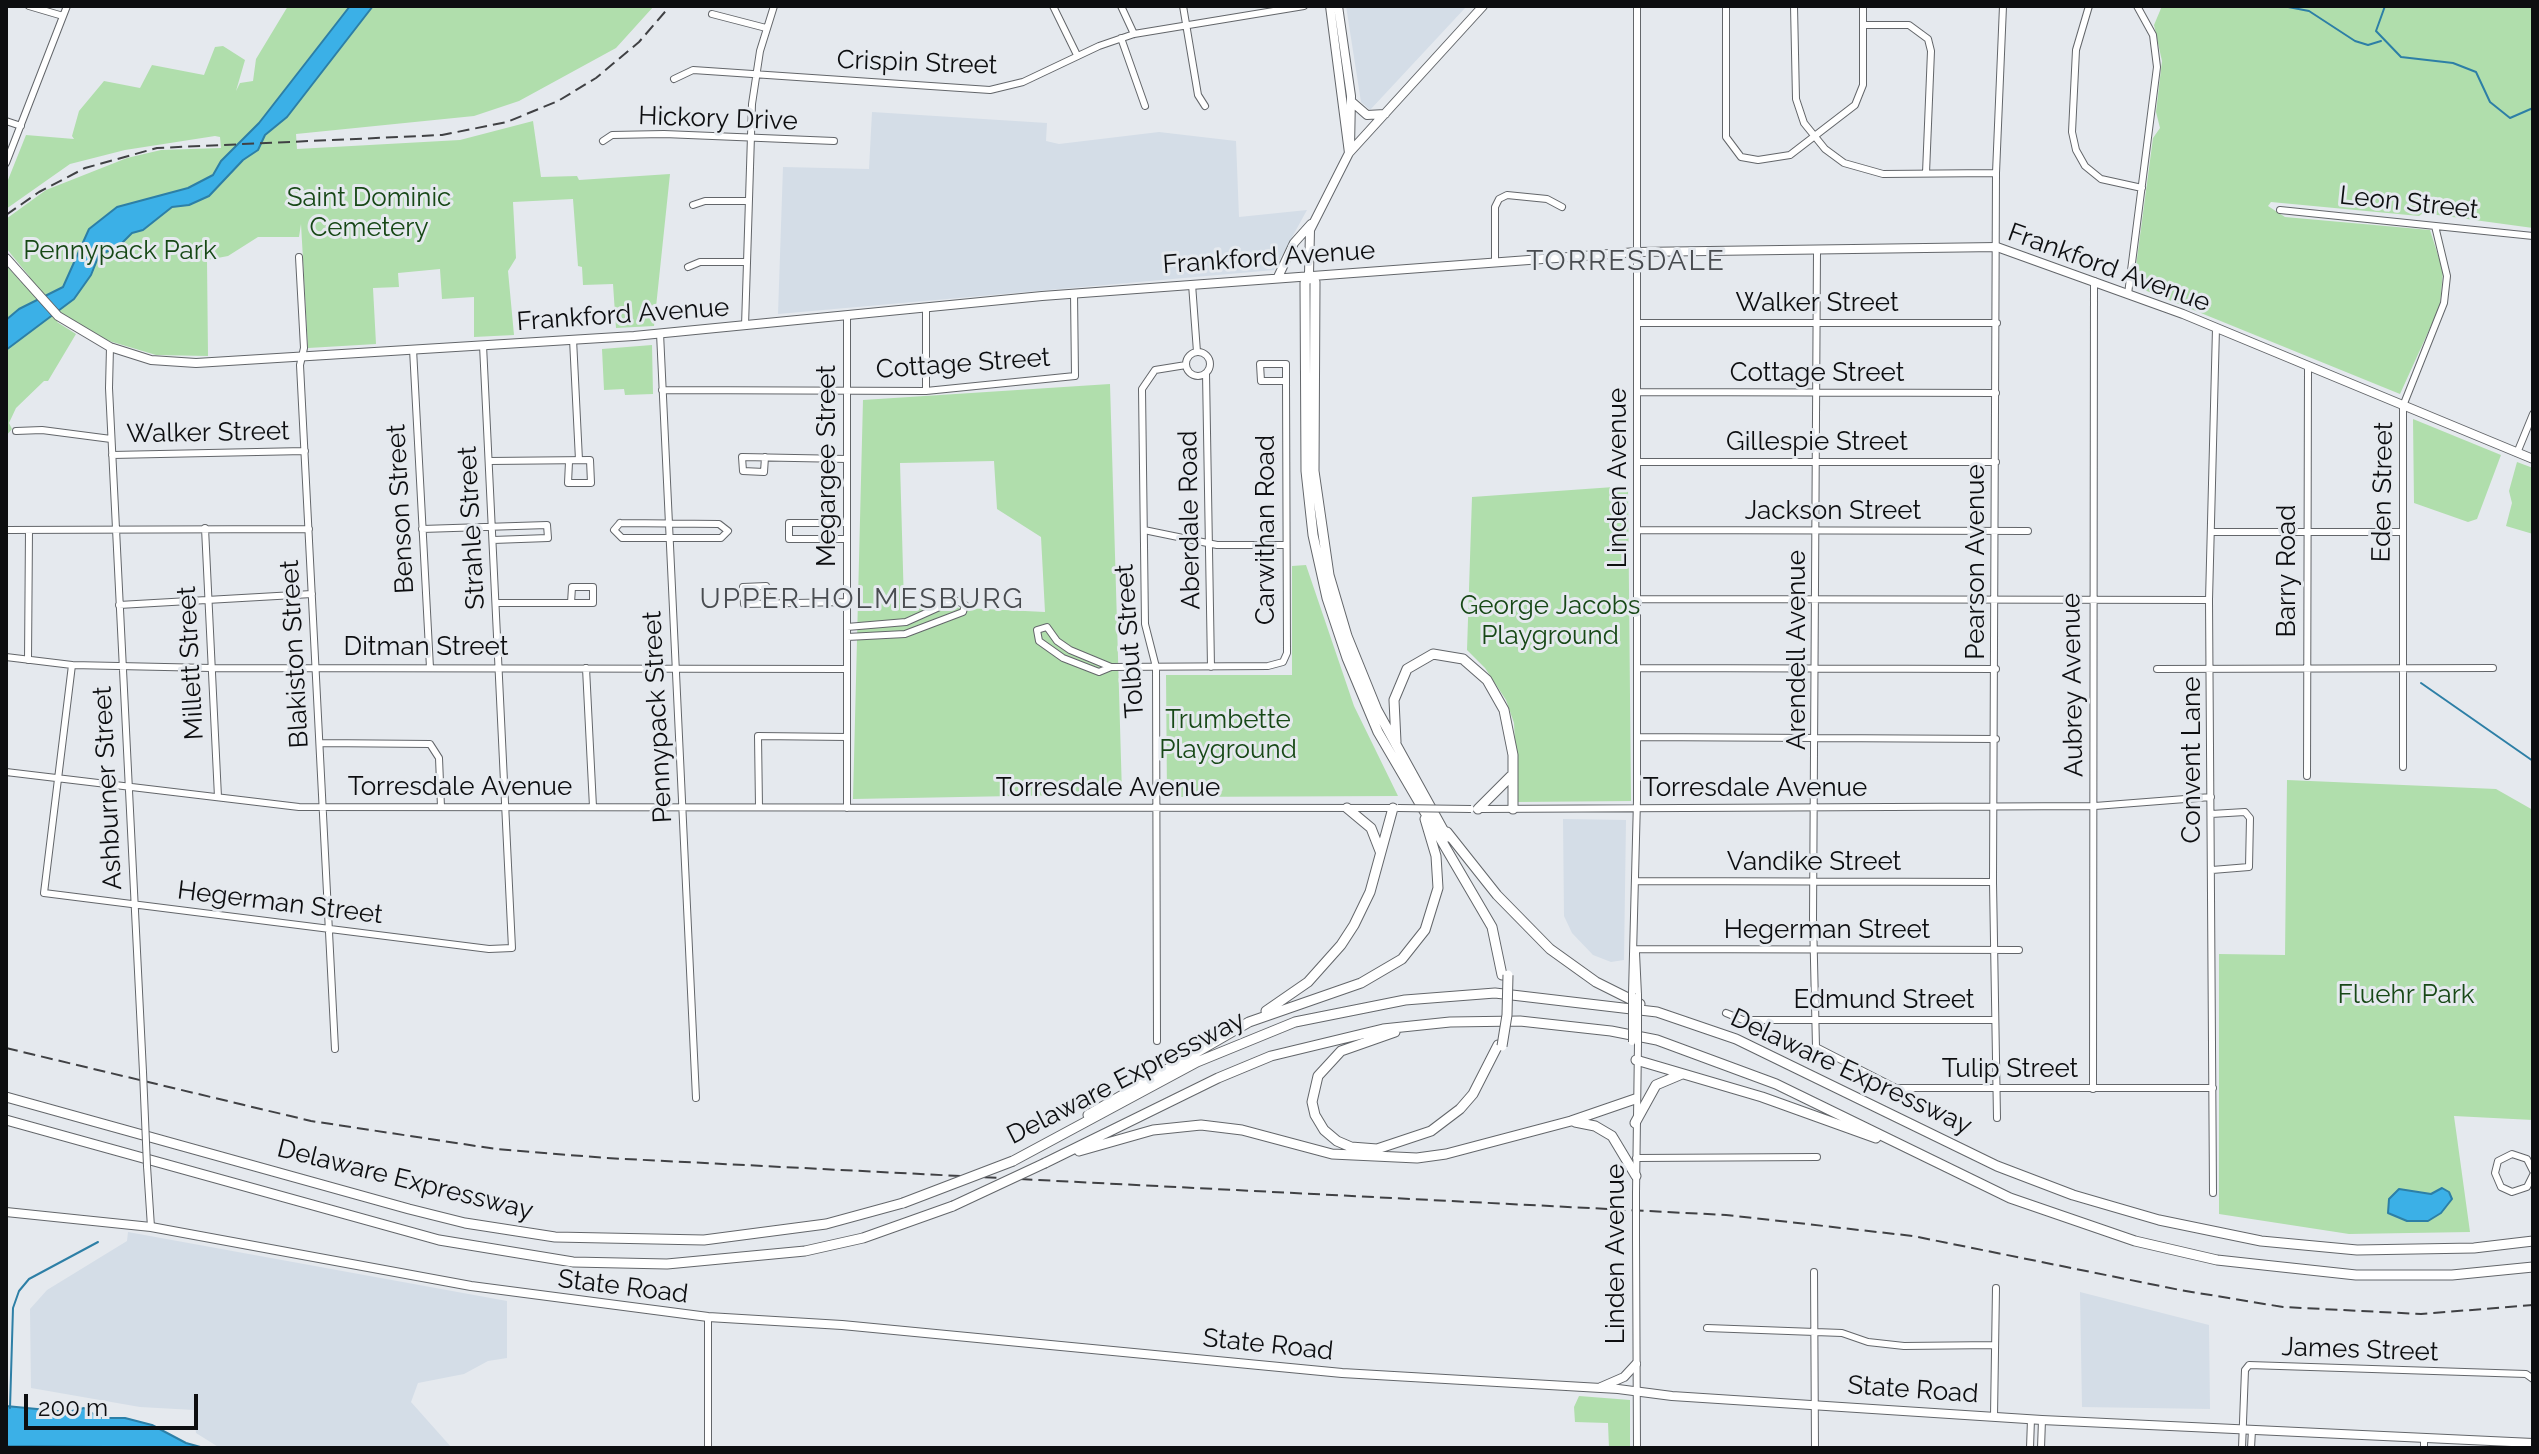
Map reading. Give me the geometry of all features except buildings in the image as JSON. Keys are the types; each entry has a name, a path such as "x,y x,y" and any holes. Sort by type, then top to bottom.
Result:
{"highway":[{"path":"1358,1157 1408,1147 1444,1128 1475,1099 1500,1046 1507,1015 1505,975 1495,923 1397,749 1354,656 1324,555 1314,471 1315,282 1309,274 1305,283 1305,450 1317,556 1355,679 1378,732 1483,909 1505,975"},
{"path":"1397,749 1393,713 1399,680 1417,660 1433,654 1449,654 1475,668 1497,695 1510,733 1513,809"},
{"path":"1475,809 1511,776"},
{"path":"1249,1022 1386,971 1402,959 1425,930 1438,888 1436,856 1408,783"},
{"path":"1347,808 1371,828 1380,853"},
{"path":"1017,1159 1139,1083 1249,1022 1308,982 1341,945 1364,907 1395,808"},
{"path":"1441,824 1497,895 1550,949 1596,982 1657,1012"},
{"name":"Delaware Expressway","path":"6,1097 477,1225 555,1237 704,1240 826,1224 903,1203 1017,1159 1223,1050 1327,1014 1405,1000 1495,993 1657,1012 1782,1059 1997,1166 2073,1195 2159,1220 2261,1241 2357,1250 2474,1248 2533,1241"},
{"name":"Delaware Expressway","path":"6,1120 439,1240 573,1262 667,1264 805,1251 863,1238 953,1206 1218,1078 1271,1056 1334,1039 1414,1025 1520,1021 1657,1040 1776,1084 1929,1159 2063,1218 2217,1260 2287,1269 2403,1277 2533,1267"},
{"path":"1414,1025 1341,1051 1318,1076 1312,1102 1315,1115 1324,1130 1337,1141 1351,1147 1377,1149 1431,1131 1460,1109 1473,1094 1500,1046"},
{"path":"1636,1060 1774,1101 1929,1159"},
{"path":"1635,1123 1656,1085 1684,1074"},
{"path":"1049,1161 1153,1130 1201,1125 1242,1130 1307,1149 1358,1157 1393,1159 1446,1154 1571,1121 1635,1099"},
{"path":"1571,1121 1595,1126 1612,1136 1636,1176"}],"main road":[{"path":"1330,6 1349,153"},
{"path":"1338,6 1352,101 1349,153"},
{"path":"1309,274 1309,236 1349,153 1483,6"},
{"path":"1352,101 1367,115 1385,114"},
{"path":"1278,277 1294,243 1314,221"},
{"name":"Frankford Avenue","path":"6,258 56,314 110,347 151,360 187,362 660,333 1074,293 1637,252 1997,247 2216,328 2533,459"},
{"name":"State Road","path":"6,1212 151,1227 471,1286 708,1317 842,1325 1342,1373 2424,1443 2533,1443"},
{"path":"1599,1388 1624,1377 1636,1364"}],"street":[{"path":"29,6 63,16"},
{"path":"6,163 67,6"},
{"path":"745,326 749,138 756,75 774,6"},
{"path":"1053,6 1077,55"},
{"path":"1121,6 1134,34"},
{"path":"1183,6 1198,95 1205,106"},
{"path":"1243,6 1244,15"},
{"name":"Crispin Street","path":"674,79 693,70 990,90 1023,82 1077,55 1134,34 1304,6"},
{"name":"Linden Avenue","path":"1637,6 1637,1448"},
{"path":"1726,6 1726,137 1741,157 1758,160 1790,155 1849,111 1860,96 1863,6"},
{"path":"1794,6 1796,99 1815,138 1832,155 1858,169 1883,174 1996,173"},
{"name":"Pearson Avenue","path":"1997,1118 1993,882 1996,173 2003,6"},
{"path":"2089,6 2076,50 2073,143 2079,158 2092,173 2110,182 2142,188"},
{"path":"2128,294 2157,63 2153,35 2137,6"},
{"path":"712,14 766,28"},
{"path":"1863,25 1909,25 1928,39 1931,51 1926,173"},
{"path":"1121,38 1145,106"},
{"path":"6,121 21,126"},
{"name":"Hickory Drive","path":"603,141 612,135 664,134 834,141"},
{"path":"1495,262 1495,207 1499,199 1507,195 1537,198 1562,207"},
{"path":"693,205 705,201 748,201"},
{"name":"Leon Street","path":"2280,210 2533,236"},
{"name":"Eden Street","path":"2403,767 2403,406 2444,303 2447,276 2435,226"},
{"name":"Arendell Avenue","path":"1817,250 1817,738 1813,1020 1818,1049"},
{"name":"Blakiston Street","path":"299,257 305,451 335,1049"},
{"path":"688,267 700,262 747,262"},
{"name":"Aubrey Avenue","path":"2093,1089 2094,281"},
{"path":"1192,284 1197,352"},
{"name":"Cottage Street","path":"662,390 926,391 1075,376 1074,293"},
{"path":"926,307 926,391"},
{"name":"Megargee Street","path":"847,316 847,808"},
{"name":"Walker Street","path":"1638,323 1997,323"},
{"name":"Convent Lane","path":"2213,1193 2212,669 2209,600 2216,328"},
{"name":"Pennypack Street","path":"660,333 696,1098"},
{"path":"573,339 579,460"},
{"name":"Strahle Street","path":"483,345 512,948"},
{"name":"Ashburner Street","path":"110,347 111,439 151,1227"},
{"name":"Benson Street","path":"413,349 430,668"},
{"path":"1197,352 1208,358 1210,366 1206,373 1193,375 1186,365 1189,356 1197,352"},
{"path":"1260,364 1286,364 1286,381 1261,381 1260,364"},
{"name":"Tolbut Street","path":"1157,1041 1156,667 1145,624 1142,389 1155,370 1186,365"},
{"name":"Barry Road","path":"2307,776 2308,366"},
{"name":"Aberdale Road","path":"1206,373 1211,667"},
{"name":"Carwithan Road","path":"1211,667 1268,666 1283,662 1287,653 1286,381"},
{"name":"Cottage Street","path":"1638,392 1996,393"},
{"path":"2517,453 2533,414"},
{"name":"Walker Street","path":"16,431 42,430 111,439"},
{"name":"Walker Street","path":"112,455 305,451"},
{"path":"765,457 847,459"},
{"path":"489,461 590,460 591,483 568,483 569,462"},
{"name":"Gillespie Street","path":"1638,462 1996,462"},
{"path":"620,523 669,523 721,524 728,531 721,538 670,538 622,538 614,530 620,523"},
{"path":"847,523 789,523 789,539 847,539"},
{"path":"422,529 493,529 499,524 547,525 548,538 493,540"},
{"path":"6,530 116,527 309,529"},
{"name":"Millett Street","path":"205,528 218,797"},
{"path":"28,660 29,530"},
{"path":"1144,530 1210,543 1286,545"},
{"name":"Jackson Street","path":"1638,530 2028,531"},
{"path":"2211,532 2402,532"},
{"path":"767,603 766,586 743,587 744,604 847,602"},
{"path":"119,605 312,594"},
{"path":"1638,599 2209,600"},
{"path":"847,627 906,622 955,600 965,605 963,612 905,634 847,637"},
{"path":"496,603 571,603"},
{"path":"1111,667 1099,672 1073,664 1039,641 1037,630 1047,627 1057,641 1070,650 1111,667 1211,667"},
{"name":"Ditman Street","path":"6,657 72,665 211,668 847,669"},
{"path":"58,778 72,665"},
{"path":"586,668 593,807"},
{"path":"1637,668 1996,669"},
{"path":"2157,669 2307,671 2493,668"},
{"path":"759,807 758,736 847,737"},
{"path":"1637,737 1996,739"},
{"path":"320,743 425,743 434,746 441,807"},
{"name":"Torresdale Avenue","path":"6,772 323,807 1815,808 2095,806 2211,797"},
{"name":"Hegerman Street","path":"58,778 44,892 329,929 512,948"},
{"path":"2211,814 2245,812 2250,818 2249,867 2212,870"},
{"name":"Vandike Street","path":"1635,881 1993,882"},
{"name":"Hegerman Street","path":"1635,949 2019,950"},
{"name":"Edmund Street","path":"1726,1013 1743,1020 1995,1020"},
{"name":"Tulip Street","path":"1818,1049 1896,1088 2213,1088"},
{"path":"2512,1154 2527,1159 2533,1173 2527,1187 2512,1192 2501,1187 2495,1173 2498,1161 2512,1154"},
{"path":"1636,1158 1817,1157"},
{"path":"1814,1272 1815,1448"},
{"path":"1994,1416 1996,1288"},
{"path":"708,1317 708,1448"},
{"path":"1707,1328 1846,1333 1868,1342 1904,1346 1995,1345"},
{"name":"James Street","path":"2248,1430 2245,1370 2249,1365 2526,1374 2533,1379"},
{"path":"2030,1448 2031,1419"},
{"path":"2041,1448 2042,1420"},
{"path":"2242,1448 2248,1430"},
{"path":"2248,1430 2251,1448"}],"shaded area":[{"path":"1346,6 1466,7 1370,110 1361,102"},
{"path":"872,112 1047,123 1046,141 1059,144 1159,132 1236,141 1239,217 1307,210 1274,270 778,314 783,167 869,169"},
{"path":"1563,819 1626,820 1624,960 1611,962 1593,955 1572,933 1564,916"},
{"path":"128,1232 507,1301 507,1358 488,1361 464,1374 418,1383 411,1402 452,1448 220,1448 196,1433 194,1410 140,1407 31,1388 30,1309 47,1290 127,1241"},
{"path":"2080,1292 2209,1325 2210,1409 2082,1407"}],"green space":[{"path":"288,6 654,6 616,48 519,101 474,116 296,134 297,149 460,140 533,121 541,177 577,176 579,180 670,174 654,326 616,328 613,284 583,285 582,267 578,266 573,199 513,202 516,258 508,271 514,335 474,337 474,297 442,299 440,269 398,273 399,287 373,288 376,344 308,348 301,224 299,237 258,237 228,256 207,260 208,356 156,355 109,341 64,315 57,322 76,334 48,381 44,381 16,408 9,423 12,429 6,436 6,265 21,282 29,276 6,248 6,219 46,190 127,158 161,150 221,148 220,137 215,136 125,150 70,164 6,209 6,185 26,135 74,139 72,136 79,111 104,81 140,88 152,65 204,75 215,47 223,46 245,60 236,91 240,83 253,81 256,59"},
{"path":"2162,6 2533,6 2533,228 2423,213 2419,216 2271,202 2268,206 2285,217 2430,230 2443,271 2440,306 2400,394 2137,287 2134,281 2153,138 2160,128 2156,112 2162,61 2154,25"},
{"path":"652,345 653,394 625,395 624,389 604,390 602,349"},
{"path":"1110,384 1122,794 853,799 863,400","holes":["994,461 997,509 1041,537 1045,612 904,605 900,463"]},
{"path":"2413,419 2501,455 2477,519 2468,522 2414,503"},
{"path":"2517,462 2533,468 2533,534 2506,526 2512,503 2509,491"},
{"name":"George Jacobs Playground","path":"1628,486 1631,801 1518,802 1514,723 1506,700 1485,668 1467,650 1472,497"},
{"name":"Trumbette Playground","path":"1306,565 1354,706 1398,796 1167,797 1166,675 1292,675 1292,566"},
{"name":"Fluehr Park","path":"2287,780 2496,789 2533,810 2533,1120 2454,1116 2470,1232 2349,1234 2219,1214 2219,954 2285,955"},
{"path":"1579,1396 1630,1400 1630,1448 1609,1448 1608,1423 1575,1422 1574,1407"}],"water":[{"path":"350,6 373,6 287,117 265,135 258,150 243,160 209,196 189,205 172,207 143,230 132,233 118,247 99,255 91,275 74,299 6,350 6,320 19,309 63,287 89,229 117,207 188,188 213,175 221,161 259,123"},
{"path":"2442,1188 2449,1192 2452,1199 2441,1213 2428,1221 2407,1221 2388,1213 2389,1199 2399,1189 2431,1194"},
{"path":"6,1406 68,1412 84,1408 100,1418 125,1418 152,1425 186,1443 204,1448 6,1446"}],"waterway":[{"path":"2283,6 2309,11 2355,41 2368,45 2381,41"},
{"path":"2385,6 2376,31 2401,57 2453,63 2476,72 2490,102 2510,118 2533,108"},
{"path":"2421,683 2533,761"},
{"path":"10,1408 13,1308 19,1291 29,1279 98,1242"}],"railway":[{"path":"6,215 39,192 85,168 157,148 442,135 507,122 558,101 596,78 639,42 670,6"},
{"path":"6,1048 311,1121 496,1149 606,1158 1726,1215 1913,1236 2180,1290 2283,1307 2421,1314 2533,1305"}],"district":[{"name":"TORRESDALE","path":"1626,262"},
{"name":"UPPER HOLMESBURG","path":"862,600"}],"park label":[{"name":"Saint Dominic Cemetery","path":"369,213"},
{"name":"Pennypack Park","path":"120,251"}]}
